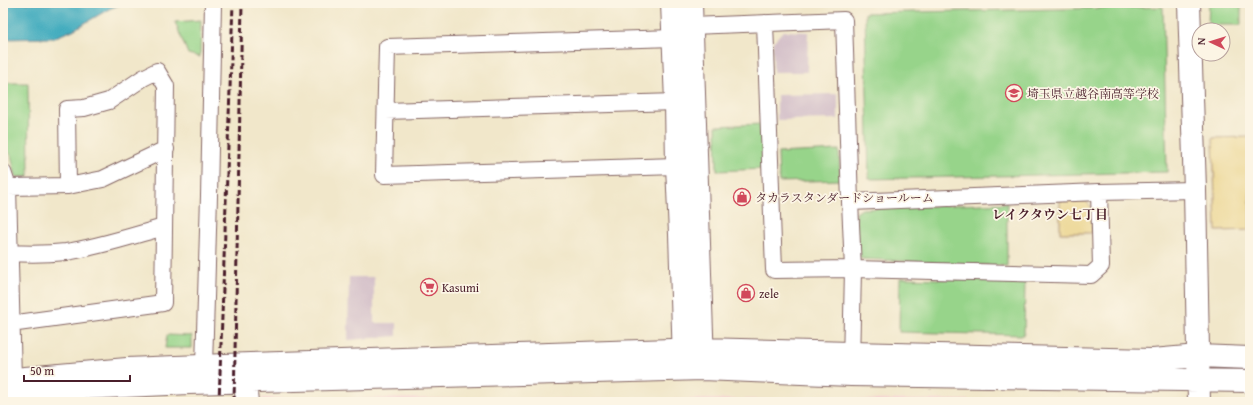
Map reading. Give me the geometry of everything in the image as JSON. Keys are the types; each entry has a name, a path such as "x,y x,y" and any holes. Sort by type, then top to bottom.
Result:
{"street":[{"path":"672,3 683,32 693,359"},
{"path":"691,3 683,32 676,102 676,166 693,359"},
{"path":"1189,3 1195,190 1199,402"},
{"path":"204,366 210,188 213,7"},
{"path":"676,166 384,175 388,46 683,32 765,23 844,20 853,269 851,375"},
{"path":"765,23 774,270 853,269 1091,275 1101,266 1099,192"},
{"path":"7,325 163,303 166,86 157,71 143,78 109,101 84,108 67,109 68,186"},
{"path":"386,111 676,102"},
{"path":"166,149 103,179 68,186 5,179 10,254 7,325 8,379 127,369 258,363 693,359 851,353 1153,360 1198,356 1250,358"},
{"path":"850,202 1099,192 1195,190"},
{"path":"10,254 64,252 101,245 164,227"},
{"path":"3,398 246,392 693,359 851,375 1250,381"}],"shaded area":[{"path":"783,31 808,32 807,72 773,72 773,42"},
{"path":"838,94 838,119 777,120 777,95"},
{"path":"349,277 374,277 374,323 397,323 397,336 348,340"},
{"path":"262,398 969,400 969,402 263,402"}],"green space":[{"path":"1209,3 1241,3 1241,25 1231,25 1231,22 1208,22"},
{"name":"埼玉県立越谷南高等学校","path":"1163,7 1167,172 869,179 865,13"},
{"path":"201,20 200,57 188,54 175,22"},
{"path":"3,83 28,83 29,177 16,177 11,155 3,144"},
{"path":"763,124 764,169 717,171 716,126"},
{"path":"839,150 840,180 779,182 778,153"},
{"path":"1007,203 1007,266 862,259 857,253 856,213 862,209"},
{"path":"900,278 1025,281 1024,335 899,332"},
{"path":"167,335 192,336 192,348 165,348"}],"sand":[{"path":"1250,137 1250,230 1216,231 1213,138"},
{"path":"1060,200 1086,201 1092,208 1092,233 1060,233"}],"water":[{"path":"3,3 124,3 109,9 73,30 53,38 3,39"}],"railway":[{"path":"219,402 233,3"},
{"path":"234,402 242,3"}],"place":[{"name":"埼玉県立越谷南高等学校","path":"1014,93"},
{"name":"タカラスタンダードショールーム","path":"742,197"},
{"name":"Kasumi","path":"429,287"},
{"name":"zele","path":"746,293"}],"district":[{"name":"レイクタウン七丁目","path":"1050,214"}]}
